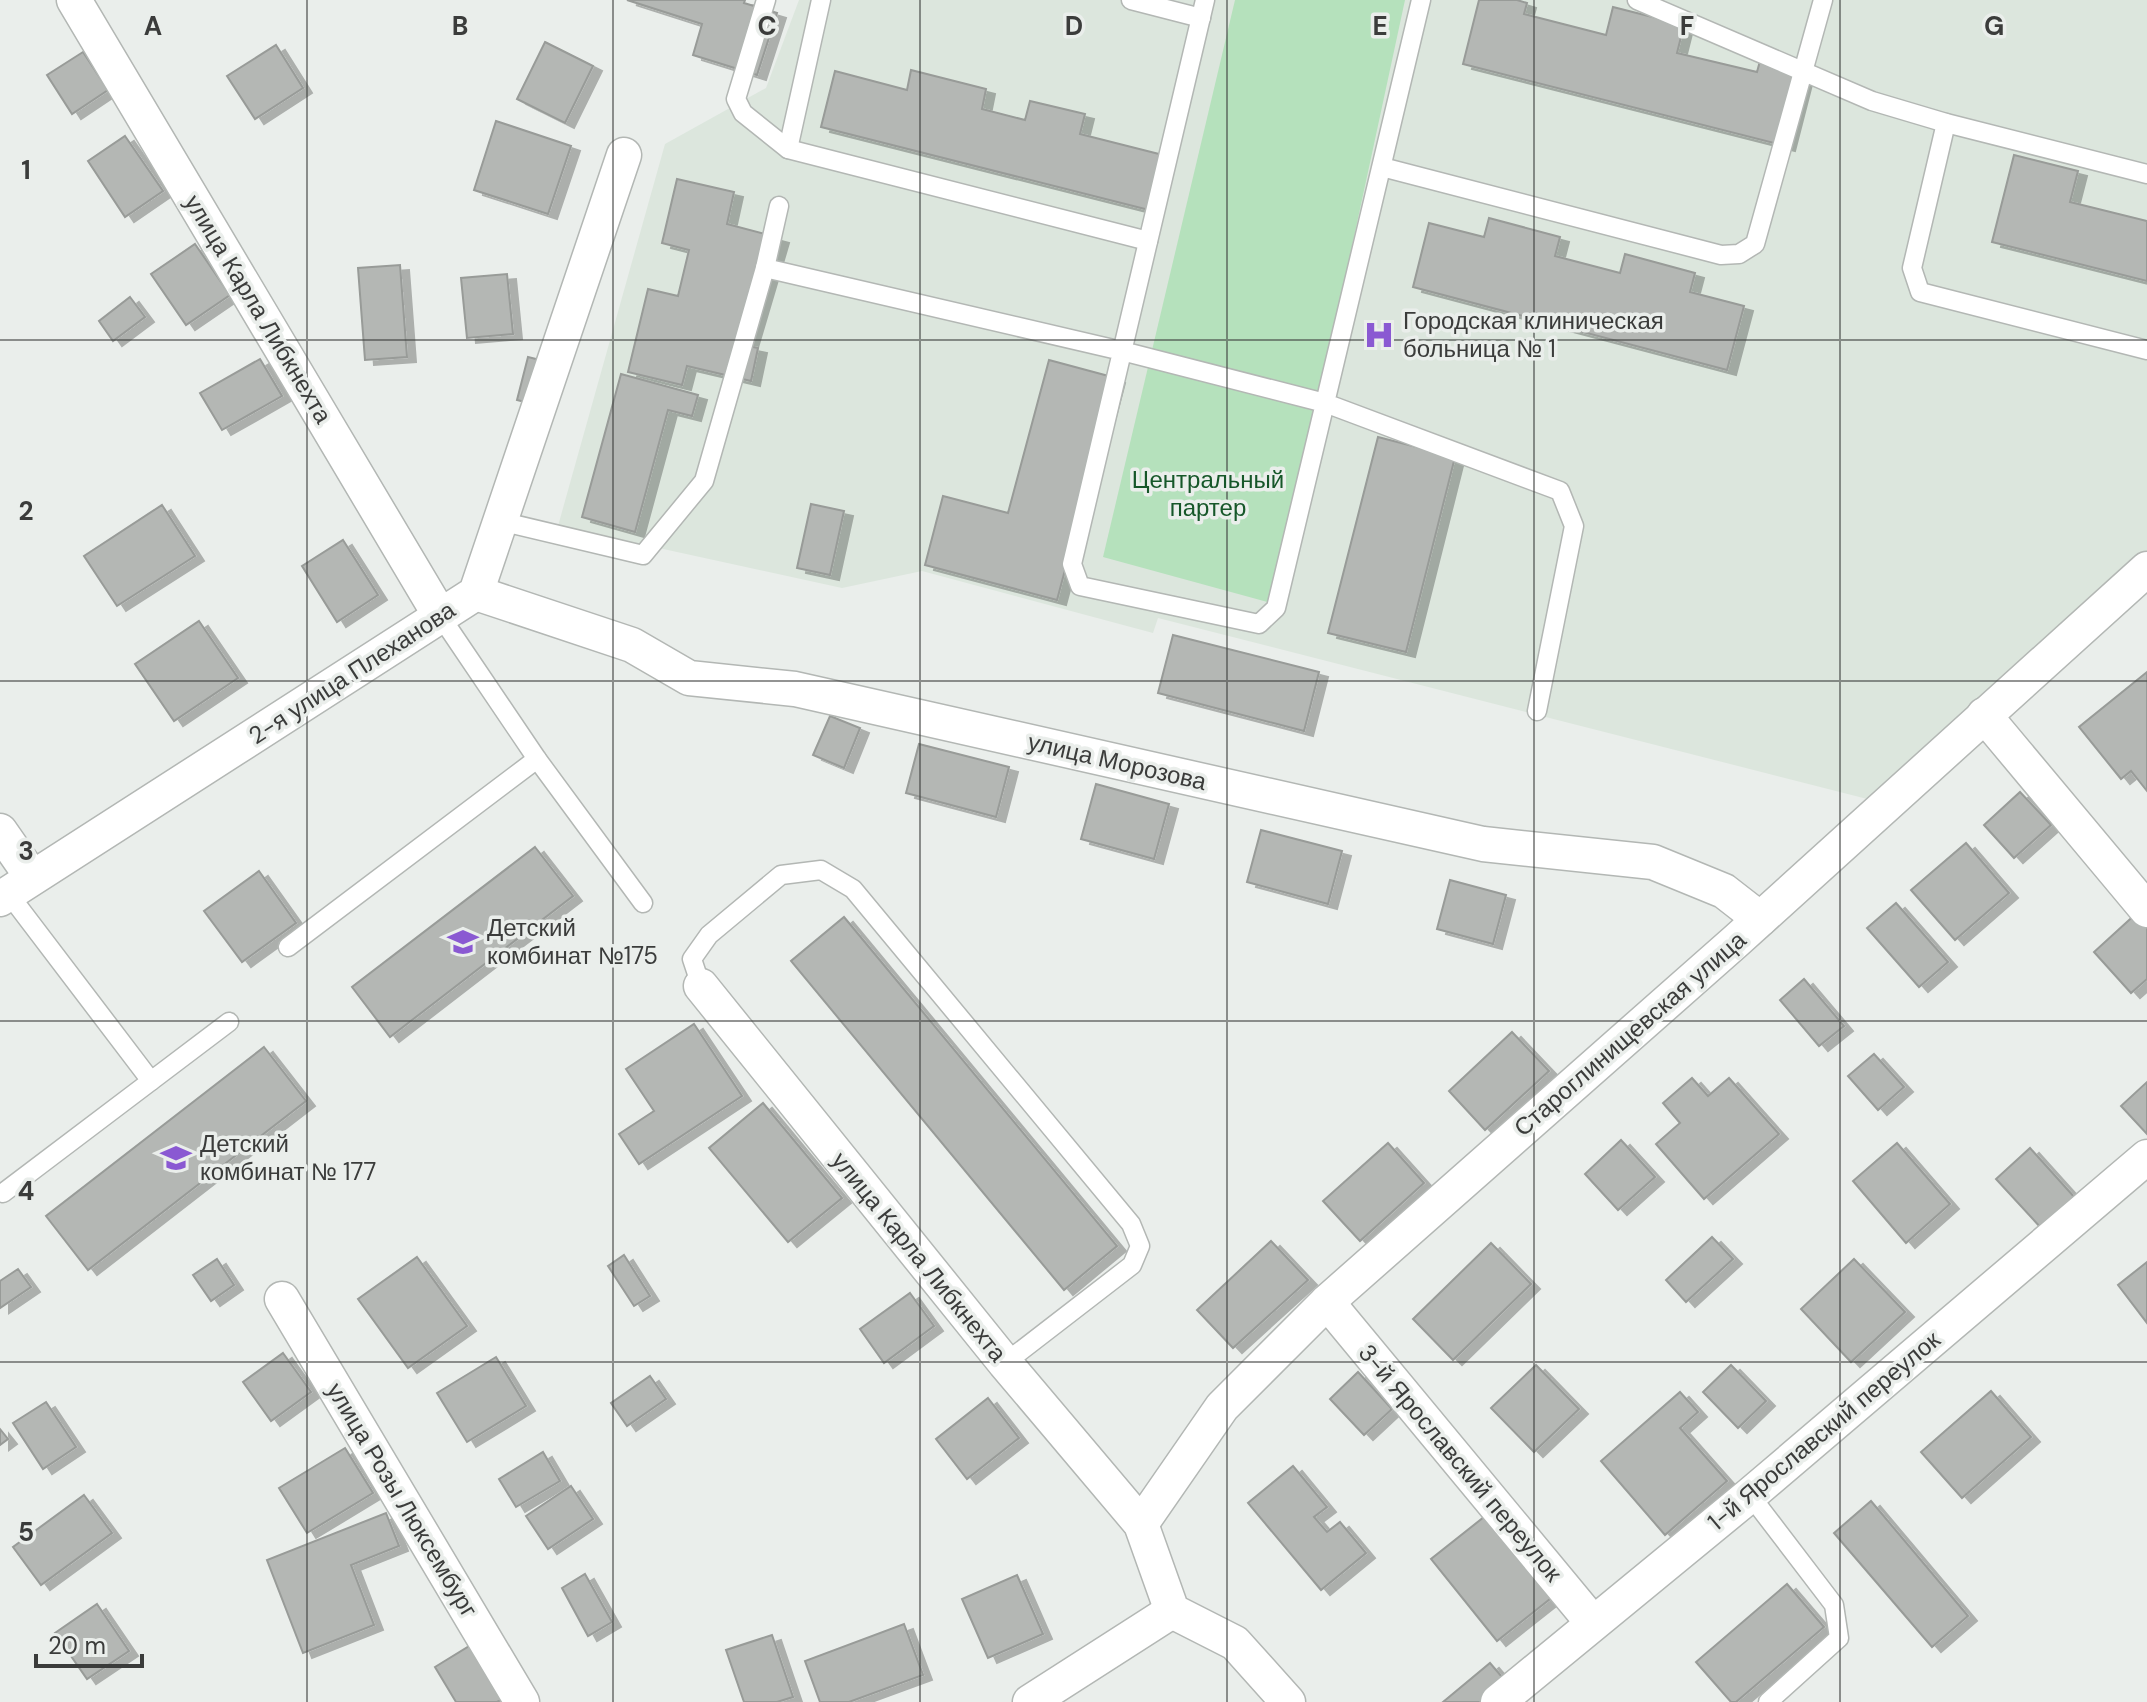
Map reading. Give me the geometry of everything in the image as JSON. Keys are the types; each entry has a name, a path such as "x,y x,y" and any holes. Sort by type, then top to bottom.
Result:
{"street":[{"name":"улица Карла Либкнехта","path":"74,0 441,617"},
{"name":"2-я улица Плеханова","path":"13,890 476,593 624,155"},
{"name":"Староглинищевская улица","path":"1141,1524 1222,1407 1327,1302 1760,919 2147,569"},
{"name":"улица Морозова","path":"476,593 632,645 689,678 795,689 1483,844 1653,862 1724,891 1760,919"},
{"path":"1984,715 2147,910"},
{"path":"0,831 13,890"},
{"name":"улица Карла Либкнехта","path":"701,986 1005,1363 1141,1524"},
{"name":"1-й Ярославский переулок","path":"1498,1702 1750,1495 2147,1157"},
{"name":"улица Розы Люксембург","path":"282,1299 522,1702"},
{"name":"3-й Ярославский переулок","path":"1327,1302 1593,1623"},
{"path":"1141,1524 1172,1611 1235,1643 1288,1702"},
{"path":"1032,1702 1172,1611"}],"lane":[{"path":"766,0 736,99 743,113 788,149 1148,241"},
{"path":"788,149 821,0"},
{"path":"1131,0 1203,9 1072,564 1080,586 1259,624 1276,608 1421,0"},
{"path":"1637,0 1872,101 2147,174"},
{"path":"1382,167 1721,255 1739,254 1755,244 1823,0"},
{"path":"1946,123 1912,268 1920,292 2147,350"},
{"path":"500,521 643,555 704,481 765,268 779,206"},
{"path":"765,268 1122,351 1325,403 1560,491 1574,526 1537,711"},
{"path":"441,617 537,759 643,903"},
{"path":"288,947 537,759"},
{"path":"701,986 692,959 709,935 781,875 821,870 853,889 1131,1224 1140,1246 1132,1265 1005,1363"},
{"path":"13,890 151,1081"},
{"path":"3,1193 229,1022"},
{"path":"1750,1495 1834,1605 1839,1638 1768,1702"}],"shaded area":[{"name":"Городская клиническая больница № 1","path":"799,0 2147,0 2147,585 1883,803 1158,618 1153,633 922,571 842,588 558,526 665,144 766,88"}],"green space":[{"name":"Центральный партер","path":"1235,0 1405,0 1275,604 1103,557"}],"building":[{"path":"627,0 745,0 744,3 777,13 757,75 693,55 702,24"},
{"path":"1479,0 1517,0 1527,3 1524,14 1606,35 1613,7 1684,25 1677,53 1757,72 1760,61 1805,72 1786,146 1463,64"},
{"path":"545,42 593,66 565,123 517,99"},
{"path":"276,45 303,88 255,119 227,76"},
{"path":"83,52 108,90 72,114 47,75"},
{"path":"911,70 986,89 982,109 1025,120 1030,101 1085,114 1080,134 1163,155 1149,210 821,127 835,71 907,90"},
{"path":"496,121 571,146 548,214 474,190"},
{"path":"125,136 163,191 125,217 88,161"},
{"path":"2014,155 2078,171 2070,202 2147,221 2147,281 1992,242"},
{"path":"677,179 734,192 727,224 780,238 748,346 758,348 751,381 687,366 682,385 628,372 648,289 678,296 689,250 662,243"},
{"path":"1489,218 1560,237 1555,256 1620,273 1625,254 1695,273 1690,292 1744,306 1727,370 1413,287 1429,223 1484,237"},
{"path":"195,244 230,295 186,325 151,274"},
{"path":"400,265 407,357 365,360 358,268"},
{"path":"507,274 513,334 467,338 461,278"},
{"path":"130,297 145,317 113,341 99,321"},
{"path":"528,357 556,364 545,407 517,400"},
{"path":"260,359 282,396 222,430 200,393"},
{"path":"1049,360 1116,378 1057,600 925,565 943,496 1008,513"},
{"path":"621,374 698,395 692,416 668,410 635,532 582,517"},
{"path":"1378,437 1455,457 1406,652 1328,633"},
{"path":"811,504 844,511 830,575 797,568"},
{"path":"162,505 195,556 117,606 84,556"},
{"path":"343,540 378,595 337,622 302,566"},
{"path":"199,621 238,678 174,721 135,664"},
{"path":"1173,635 1319,672 1304,731 1158,693"},
{"path":"2147,672 2147,791 2131,771 2121,779 2079,727"},
{"path":"830,716 860,728 844,768 813,755"},
{"path":"919,744 1009,767 996,817 906,793"},
{"path":"1096,784 1169,804 1154,859 1081,839"},
{"path":"2020,792 2051,825 2014,858 1984,825"},
{"path":"1261,830 1342,851 1328,904 1247,882"},
{"path":"1966,843 2009,893 1955,940 1911,890"},
{"name":"Детский комбинат №175","path":"535,847 573,896 390,1037 352,987"},
{"path":"259,871 296,923 242,962 204,911"},
{"path":"1450,880 1506,895 1493,944 1437,929"},
{"path":"1896,903 1948,962 1919,987 1867,928"},
{"path":"2139,911 2147,920 2147,979 2131,993 2094,952"},
{"path":"844,917 1117,1246 1064,1290 791,961"},
{"path":"1804,979 1844,1026 1819,1046 1780,1000"},
{"path":"694,1024 742,1096 639,1164 619,1134 654,1111 626,1069"},
{"path":"1512,1032 1549,1071 1485,1130 1449,1091"},
{"name":"Детский комбинат № 177","path":"264,1047 306,1101 88,1270 46,1216"},
{"path":"1874,1054 1904,1087 1878,1110 1848,1076"},
{"path":"1692,1078 1708,1096 1729,1078 1779,1134 1704,1199 1656,1144 1680,1123 1663,1103"},
{"path":"2147,1082 2147,1134 2121,1106"},
{"path":"763,1103 842,1198 788,1242 709,1148"},
{"path":"1621,1140 1655,1177 1618,1210 1585,1174"},
{"path":"1388,1143 1424,1183 1360,1241 1323,1201"},
{"path":"1897,1143 1950,1204 1906,1243 1853,1181"},
{"path":"2030,1148 2076,1199 2042,1229 1996,1179"},
{"path":"1712,1237 1733,1259 1686,1302 1666,1280"},
{"path":"1271,1241 1308,1280 1233,1348 1197,1310"},
{"path":"1491,1243 1531,1284 1453,1360 1413,1319"},
{"path":"624,1255 650,1296 634,1306 608,1266"},
{"path":"417,1257 467,1326 408,1368 358,1299"},
{"path":"217,1259 234,1285 211,1301 193,1275"},
{"path":"1854,1259 1905,1312 1851,1362 1801,1309"},
{"path":"2147,1262 2147,1323 2118,1285"},
{"path":"18,1269 31,1287 0,1308 0,1281"},
{"path":"910,1293 934,1326 884,1363 860,1329"},
{"path":"283,1353 311,1392 271,1421 243,1382"},
{"path":"496,1357 526,1406 467,1442 437,1393"},
{"path":"1536,1365 1579,1409 1534,1452 1491,1408"},
{"path":"1731,1365 1766,1401 1738,1428 1703,1392"},
{"path":"1358,1372 1392,1409 1364,1435 1330,1399"},
{"path":"650,1376 666,1399 627,1426 611,1403"},
{"path":"1991,1391 2031,1437 1962,1498 1921,1452"},
{"path":"1680,1392 1698,1412 1680,1428 1727,1481 1665,1535 1601,1461"},
{"path":"988,1398 1019,1438 967,1479 936,1439"},
{"path":"46,1402 76,1447 43,1469 13,1423"},
{"path":"0,1429 8,1439 0,1445"},
{"path":"345,1448 373,1493 307,1533 279,1488"},
{"path":"543,1452 560,1481 516,1507 499,1479"},
{"path":"1293,1466 1327,1507 1314,1517 1327,1532 1340,1522 1366,1553 1321,1590 1248,1503"},
{"path":"571,1486 593,1519 548,1549 526,1516"},
{"path":"84,1495 112,1533 41,1585 13,1547"},
{"path":"1871,1501 1968,1616 1932,1647 1834,1533"},
{"path":"386,1513 399,1546 351,1565 374,1625 303,1653 267,1560"},
{"path":"1489,1513 1555,1595 1497,1641 1431,1559"},
{"path":"585,1574 612,1622 588,1636 562,1588"},
{"path":"1017,1575 1043,1634 988,1658 962,1599"},
{"path":"1787,1584 1824,1627 1736,1702 1731,1702 1696,1662"},
{"path":"97,1604 129,1651 87,1679 55,1633"},
{"path":"904,1624 923,1675 849,1702 820,1702 805,1661"},
{"path":"772,1635 793,1697 777,1702 744,1702 726,1650"},
{"path":"471,1645 503,1699 497,1702 456,1702 435,1667"},
{"path":"1490,1663 1514,1691 1501,1702 1443,1702"}],"place":[{"name":"Городская клиническая больница № 1","path":"1379,335"},
{"name":"Детский комбинат №175","path":"463,942"},
{"name":"Детский комбинат № 177","path":"176,1158"}]}
